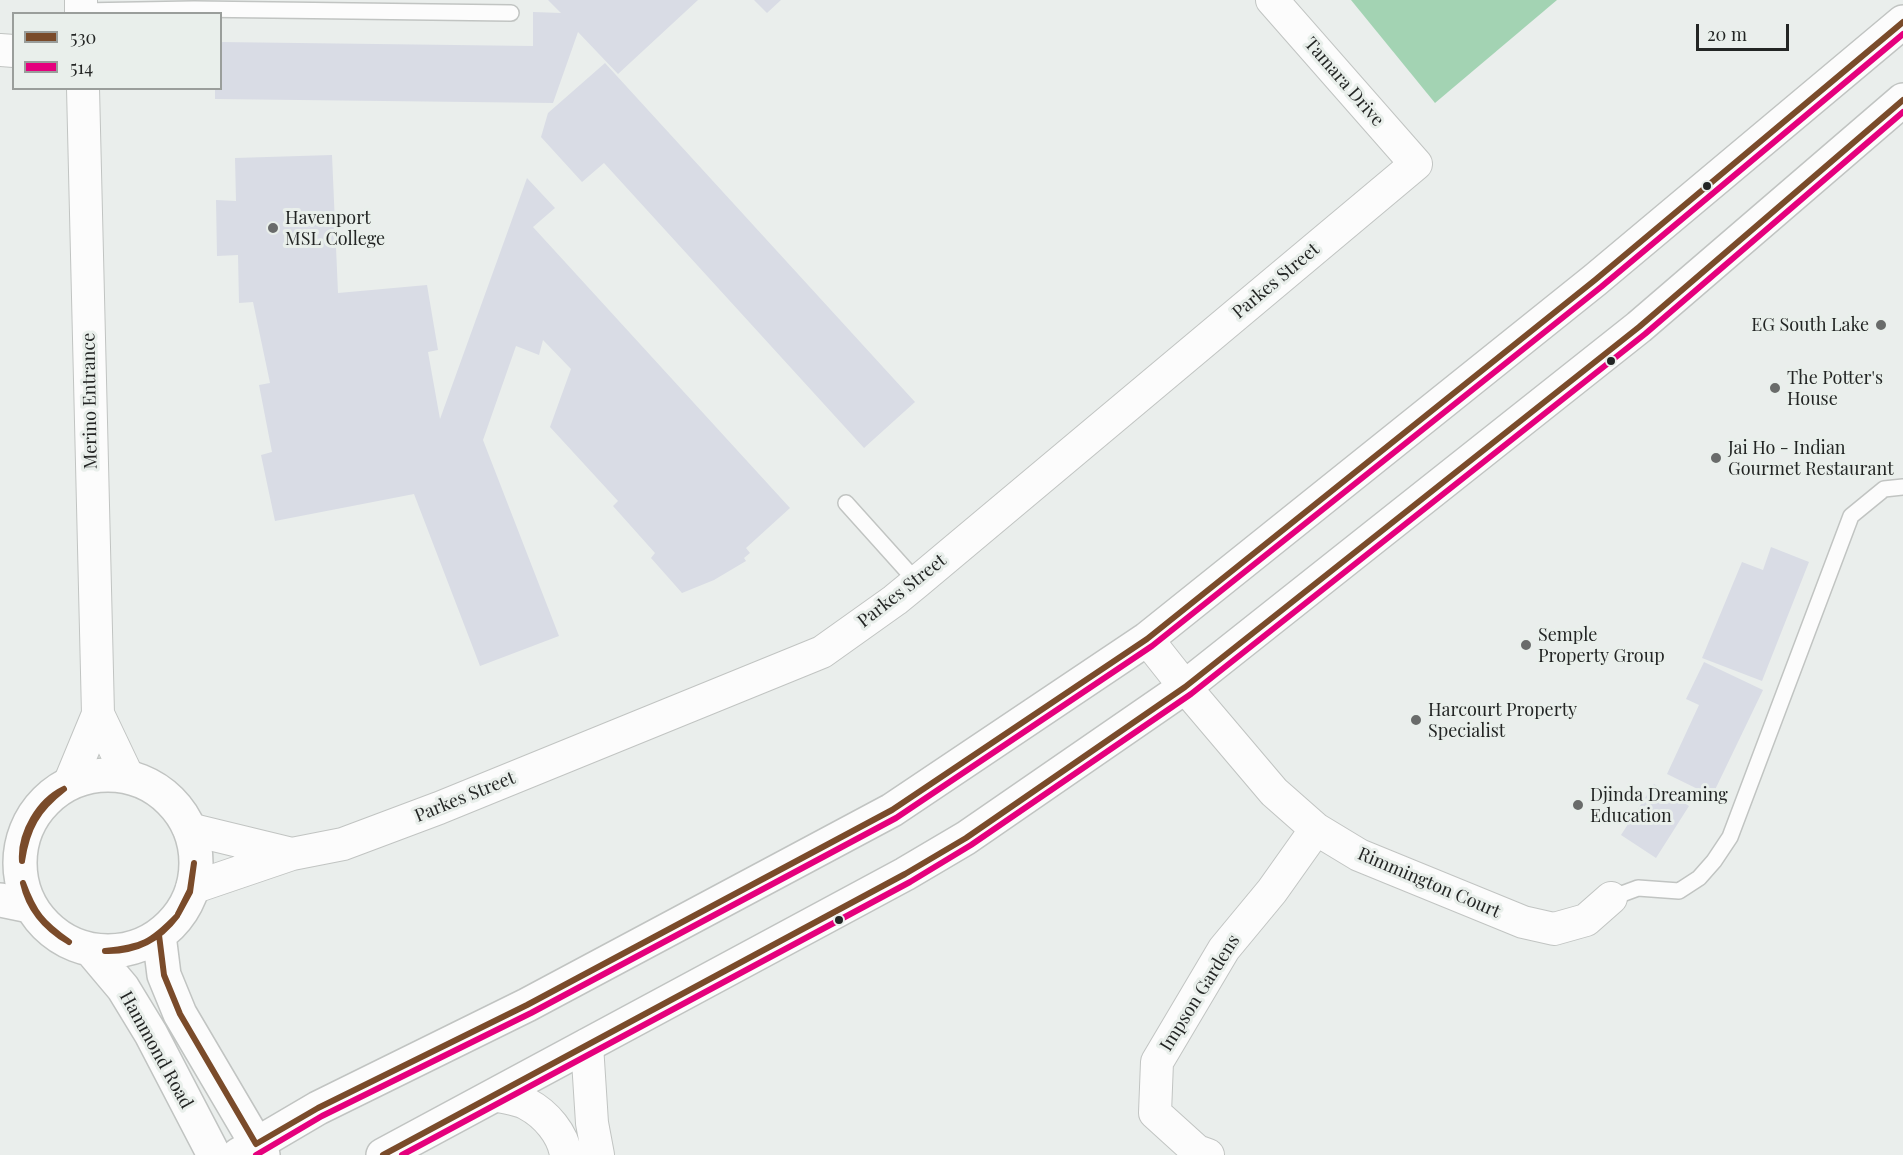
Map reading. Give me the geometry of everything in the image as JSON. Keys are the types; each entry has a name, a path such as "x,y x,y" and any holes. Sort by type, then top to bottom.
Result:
{"main road":[{"path":"159,935 164,975 180,1014 252,1151 318,1108 527,1005 892,810 1147,639 1595,279 1903,22"},
{"path":"383,1155 776,945 956,844 1185,687 1639,327 1903,100"},
{"path":"0,834 69,784 98,776 128,777 153,787 174,805 189,829 195,858 192,888 179,914 159,935 138,946 114,952 91,950 72,944 56,935 15,903 21,880 20,854 27,827 42,805"},
{"name":"Hammond Road","path":"91,950 123,988 151,1034 214,1155"}],"street":[{"name":"Tamara Drive","path":"1272,0 1416,164"},
{"name":"Merino Entrance","path":"69,784 98,714 82,90"},
{"name":"Parkes Street","path":"192,888 292,854 343,844 440,808 822,652 917,582 1416,164"},
{"name":"Rimmington Court","path":"1147,639 1274,792 1316,829 1359,855 1524,922 1554,929 1586,920 1611,898"},
{"name":"Merino Entrance","path":"98,714 128,777"},
{"name":"Parkes Street","path":"189,829 292,854"},
{"name":"Impson Gardens","path":"1208,1155 1197,1151 1155,1113 1157,1062 1224,949 1272,891 1316,829"},
{"path":"587,1045 592,1123 598,1155"},
{"path":"495,1095 526,1104 552,1123 565,1146 567,1155"}],"lane":[{"path":"81,8 194,7 511,13"},
{"path":"1611,898 1638,888 1679,891 1699,878 1714,861 1730,837 1851,516 1884,489 1903,488"},
{"path":"846,503 917,582"}],"green space":[{"path":"1351,0 1557,0 1435,103"}],"building":[{"path":"548,0 698,0 618,74 578,32 553,103 215,99 215,90 222,90 222,42 533,46 533,12 561,13"},
{"path":"754,0 781,0 767,13"},
{"path":"605,63 915,402 864,448 604,163 582,182 541,137 548,113"},
{"path":"332,155 338,293 427,285 438,350 428,352 440,419 527,178 555,208 533,227 790,508 746,548 750,553 744,558 746,561 714,580 682,593 651,558 655,553 613,506 618,501 550,427 571,369 543,340 539,355 516,346 483,440 559,636 480,666 414,494 275,521 261,455 272,452 259,385 270,383 253,302 239,303 238,255 217,256 216,200 236,201 235,158"},
{"path":"1771,547 1809,562 1762,681 1702,658 1742,562 1763,570"},
{"path":"1704,662 1763,690 1712,796 1667,774 1699,705 1686,699"},
{"path":"1654,784 1689,806 1656,858 1621,835"}],"transit line":[{"name":"530","path":"159,935 164,975 180,1014 256,1144 318,1108 527,1005 892,810 1147,639 1595,280 1903,22"},
{"name":"514","path":"256,1155 322,1116 531,1013 896,818 1152,646 1601,287 1903,34"},
{"name":"530","path":"383,1155 905,874 966,838 1185,687 1639,327 1903,100"},
{"name":"514","path":"402,1155 910,882 971,845 1191,694 1645,334 1903,112"},
{"name":"530","path":"22,861 24,840 33,819 47,801 64,789"},
{"name":"530","path":"22,861 30,829 35,820 47,804 64,789"},
{"name":"530","path":"178,914 190,890 194,863"},
{"name":"530","path":"178,914 190,892 194,863"},
{"name":"530","path":"23,883 40,917 69,942"},
{"name":"530","path":"23,883 29,902 39,917 69,942"},
{"name":"530","path":"105,951 116,951 146,943 162,932 177,916"},
{"name":"530","path":"105,951 128,948 145,942 153,938 177,916"}],"place":[{"name":"Havenport MSL College","path":"273,228"},
{"name":"EG South Lake","path":"1881,325"},
{"name":"The Potter's House","path":"1775,388"},
{"name":"Jai Ho - Indian Gourmet Restaurant","path":"1716,458"},
{"name":"Semple Property Group","path":"1526,645"},
{"name":"Harcourt Property Specialist","path":"1416,720"},
{"name":"Djinda Dreaming Education","path":"1578,805"}]}
